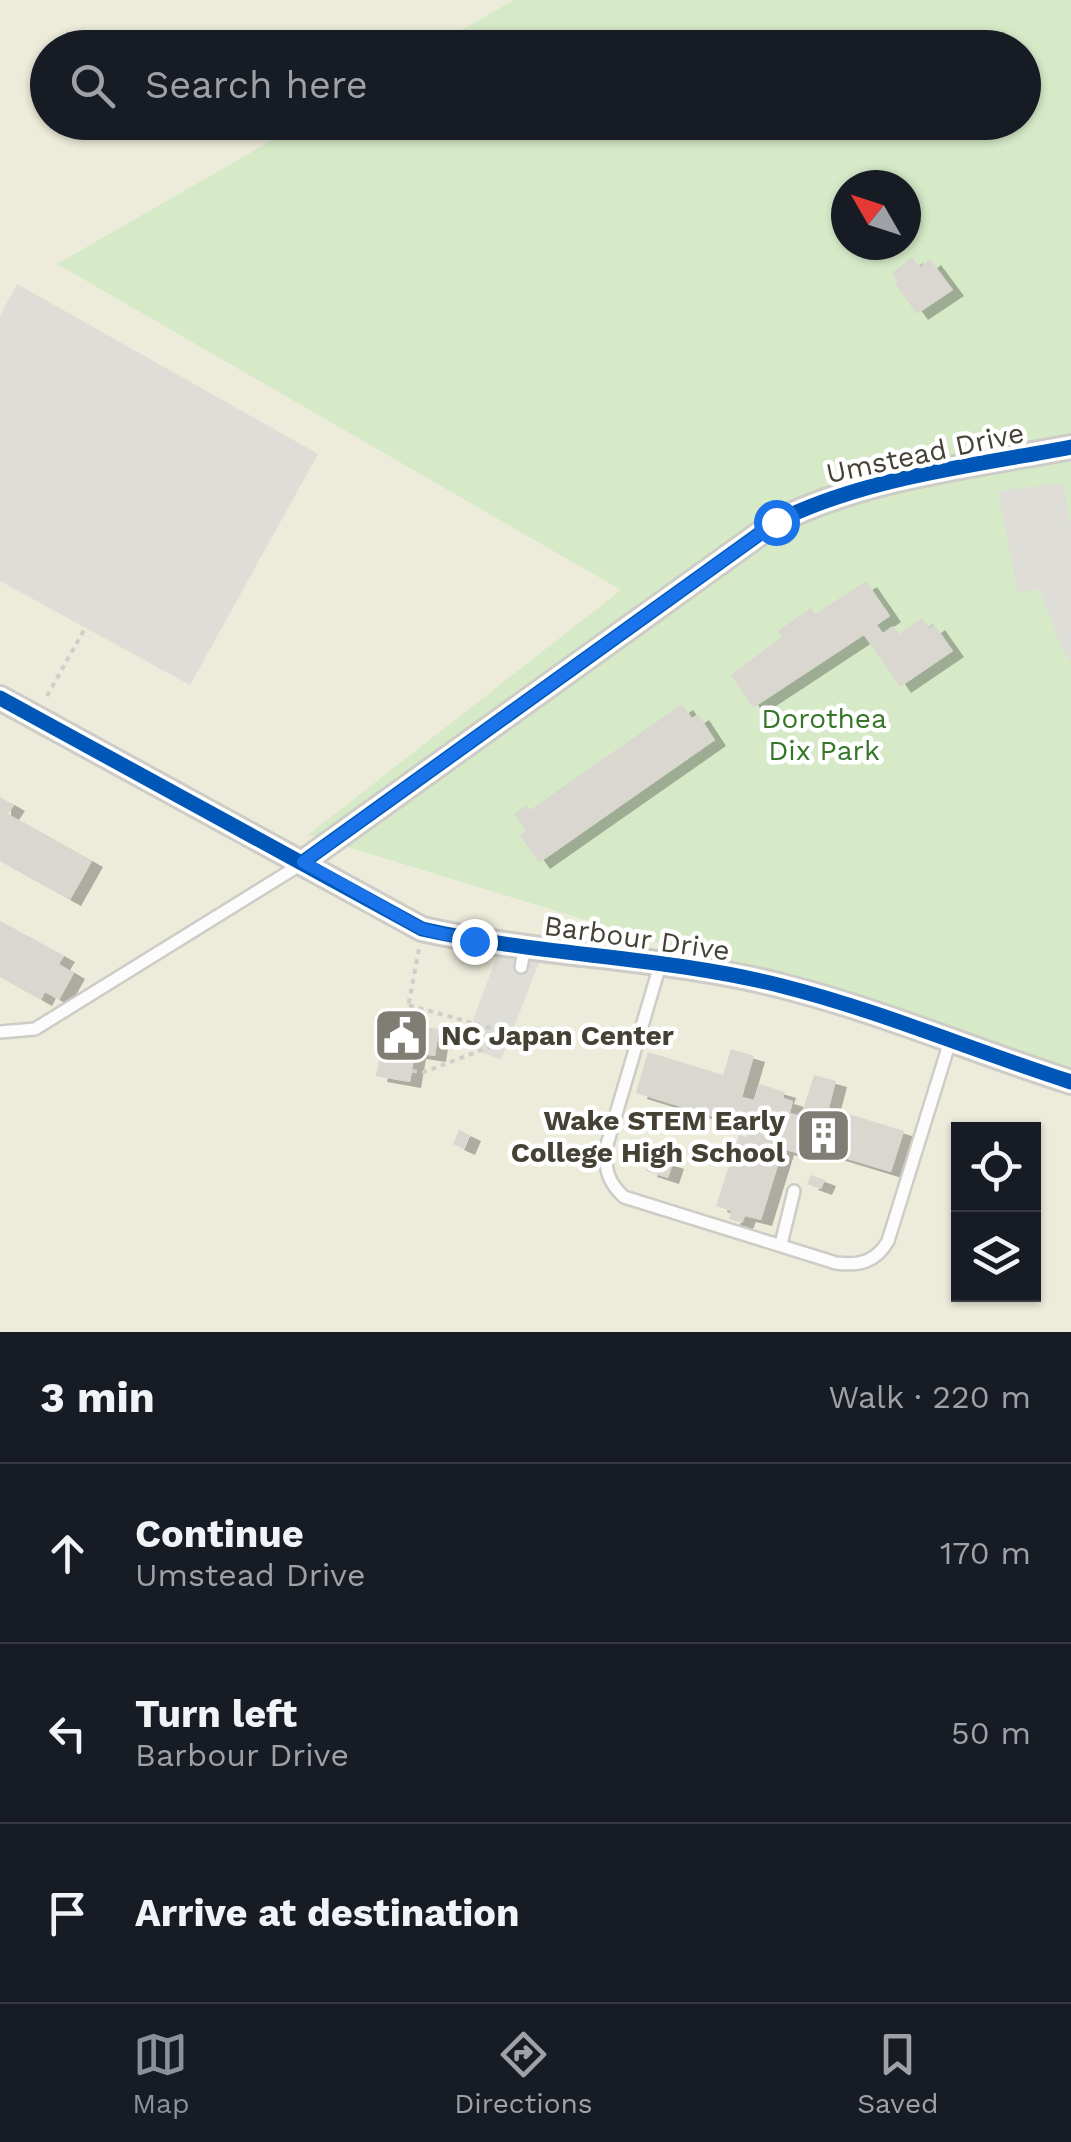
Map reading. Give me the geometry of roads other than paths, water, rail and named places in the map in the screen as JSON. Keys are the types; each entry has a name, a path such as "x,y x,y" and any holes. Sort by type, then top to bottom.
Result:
{"street":[{"name":"Umstead Drive","path":"303,862 776,522 805,507 865,487 1071,447"},
{"name":"Barbour Drive","path":"0,698 422,929 523,958 707,970 782,986 951,1038 1071,1082"}],"lane":[{"path":"0,1032 36,1029 303,862"},
{"path":"660,965 606,1148 605,1169 611,1185 624,1198 836,1263 853,1266 877,1256 883,1249 951,1038"},
{"path":"780,1244 794,1191"}],"place":[{"name":"NC Japan Center","path":"402,1035"},
{"name":"Wake STEM Early College High School","path":"824,1136"}],"park label":[{"name":"Dorothea Dix Park","path":"824,734"}]}
